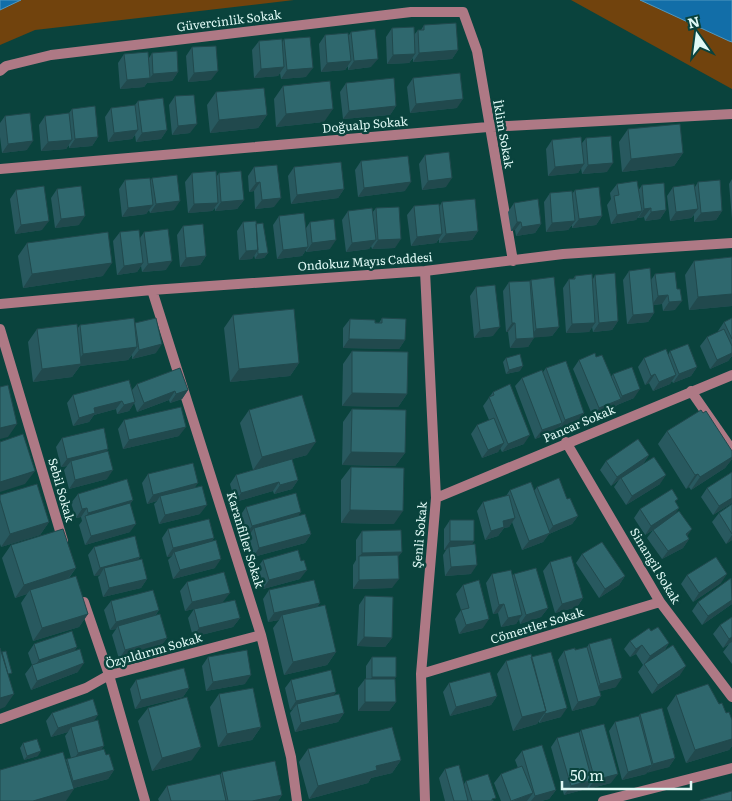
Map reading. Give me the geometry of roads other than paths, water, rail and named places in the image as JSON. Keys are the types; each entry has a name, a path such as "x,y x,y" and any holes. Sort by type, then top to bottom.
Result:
{"street":[{"name":"Güvercinlik Sokak","path":"0,71 6,66 51,55 411,12 463,12"},
{"name":"İklim Sokak","path":"463,12 476,51 513,261"},
{"name":"Doğualp Sokak","path":"0,169 488,127 732,114"},
{"name":"Ondokuz Mayıs Caddesi","path":"0,304 152,290 424,271 563,254 732,243"},
{"name":"Şenli Sokak","path":"424,271 436,498 421,674 424,801"},
{"name":"Karanfiller Sokak","path":"152,290 261,635 291,757 297,801"},
{"name":"Sebil Sokak","path":"0,329 67,553"},
{"name":"Pancar Sokak","path":"436,498 566,442 732,375"},
{"path":"692,391 732,450"},
{"name":"Sinangil Sokak","path":"566,442 660,602 732,696"},
{"path":"80,590 109,674 145,801"},
{"name":"Cömertler Sokak","path":"421,674 660,602"},
{"name":"Özyıldırım Sokak","path":"0,719 86,688 109,674 261,635"},
{"path":"603,801 732,768"}],"water":[{"path":"0,0 21,0 0,10"},
{"path":"640,0 732,0 732,42 729,41"}]}
